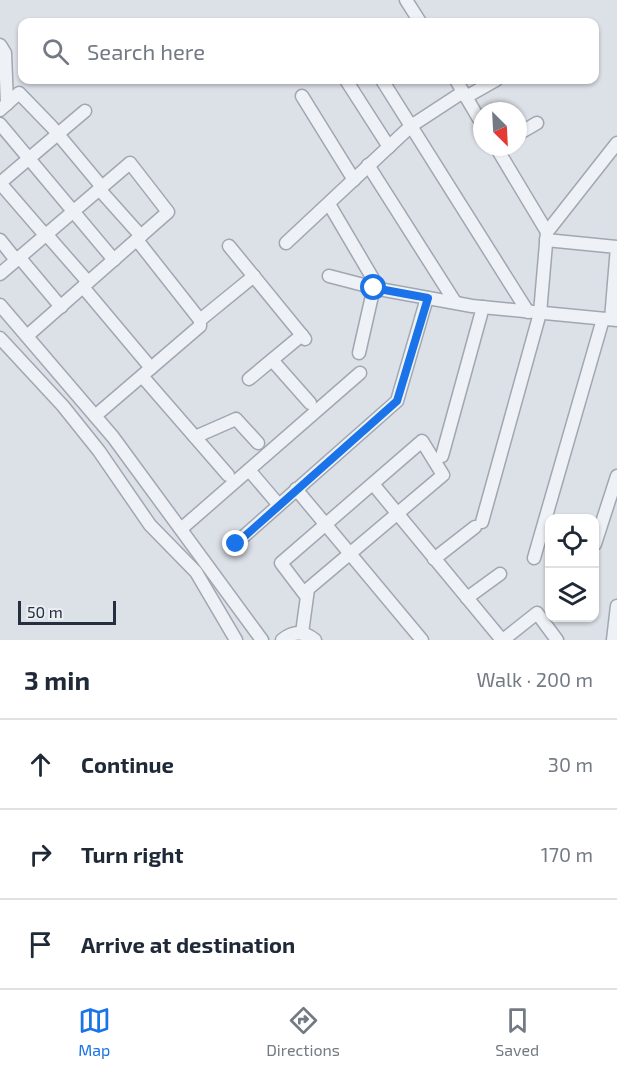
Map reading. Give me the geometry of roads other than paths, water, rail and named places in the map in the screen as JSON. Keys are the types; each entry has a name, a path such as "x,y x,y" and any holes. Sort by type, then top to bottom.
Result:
{"street":[{"path":"406,0 417,18"},
{"path":"0,45 5,54 3,107"},
{"path":"349,84 389,147"},
{"path":"385,84 534,312"},
{"path":"459,84 473,108"},
{"path":"286,243 411,126 465,94 487,84"},
{"path":"3,107 19,93 59,136 200,320 200,326 95,416"},
{"path":"302,96 354,180"},
{"path":"85,111 59,136 0,183 46,234 195,437 228,475"},
{"path":"527,129 537,123"},
{"path":"0,124 114,260"},
{"path":"434,559 478,525 534,312 547,236 617,143"},
{"path":"501,156 547,236"},
{"path":"0,274 130,163 168,212 27,336"},
{"path":"368,165 455,302"},
{"path":"329,204 376,288 359,353"},
{"path":"534,558 610,319 617,247 547,236"},
{"path":"0,240 61,307"},
{"path":"229,246 304,337 249,378"},
{"path":"200,320 254,276"},
{"path":"329,276 376,288 483,307 610,319"},
{"path":"236,544 278,504 397,401 428,298"},
{"path":"0,305 95,416 262,640"},
{"path":"442,456 483,307"},
{"path":"0,338 63,406 99,451 150,525 196,572 236,640"},
{"path":"272,360 310,403"},
{"path":"181,529 360,373"},
{"path":"195,437 236,419 258,443"},
{"path":"302,633 308,589 442,475 422,441 282,563 306,596"},
{"path":"249,470 278,504"},
{"path":"599,532 617,476"},
{"path":"373,484 502,640 537,613 557,640"},
{"path":"296,489 422,640"},
{"path":"467,598 500,574"},
{"path":"613,640 617,606"},
{"path":"282,640 295,633 302,633 315,640"}]}
